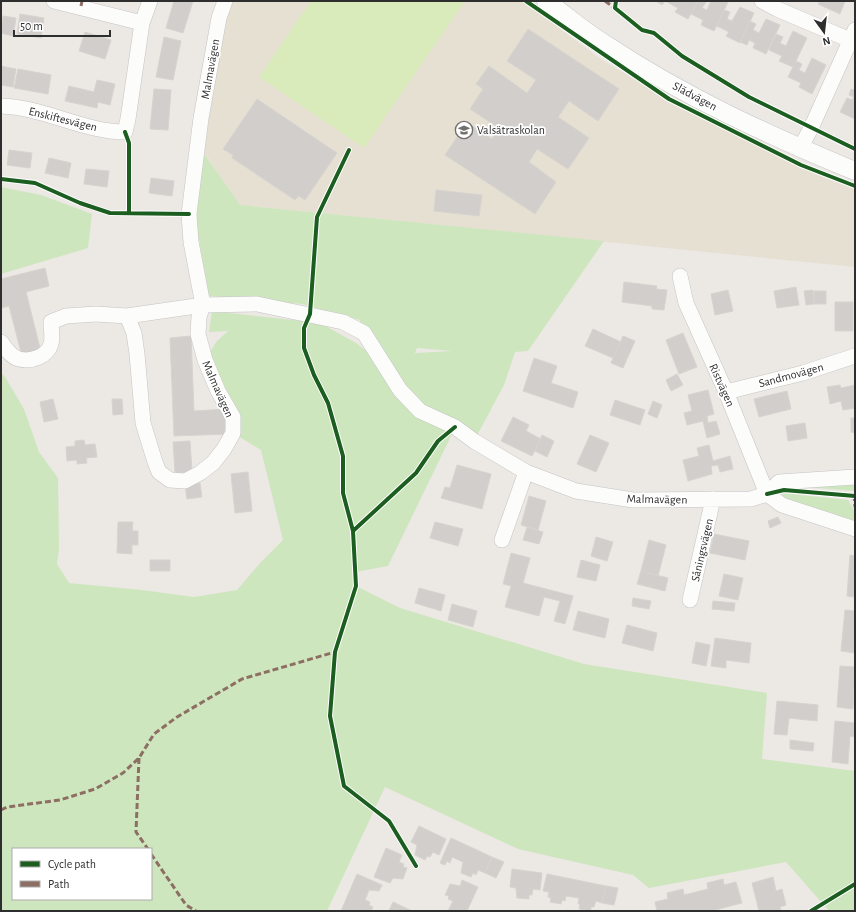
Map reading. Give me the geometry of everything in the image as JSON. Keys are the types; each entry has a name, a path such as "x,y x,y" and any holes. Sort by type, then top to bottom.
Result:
{"street":[{"path":"54,1 142,23 150,1"},
{"name":"Malmavägen","path":"127,316 134,333 143,423 158,472 170,480 185,481 200,473 213,463 224,449 233,432 233,417 210,372 198,334 199,317 203,305 191,242 189,214 201,118 219,18 225,1"},
{"name":"Slädvägen","path":"546,1 607,46 694,98 800,149 855,171"},
{"path":"762,1 777,10 852,35 812,126 800,149"},
{"name":"Enskiftesvägen","path":"1,106 56,116 112,132 125,132 142,23"},
{"name":"Ristvägen","path":"680,276 686,303 726,392 767,494"},
{"name":"Malmavägen","path":"1,342 7,351 18,359 33,360 46,354 52,344 51,322 66,316 96,314 127,316 203,305 257,304 343,322 364,333 400,390 420,411 455,427 474,441 526,472 576,491 633,500 751,499 767,494 779,482 855,478"},
{"name":"Sandmovägen","path":"726,392 804,373 855,356"},
{"path":"502,540 526,472"},
{"path":"767,494 782,505 855,529"},
{"name":"Såningsvägen","path":"690,600 713,499"}],"shaded area":[{"name":"Valsätraskolan","path":"225,1 523,1 602,60 690,112 795,163 855,187 855,267 239,205 198,143"}],"green space":[{"path":"311,1 465,1 364,148 259,77"},
{"path":"203,152 240,205 604,241 528,351 515,352 504,385 474,441 453,432 388,566 355,572 356,586 400,608 584,664 767,693 762,759 855,771 855,911 829,911 786,862 649,888 633,875 518,849 385,787 327,911 1,911 1,373 5,377 24,409 39,452 58,478 59,549 57,564 69,583 194,597 237,590 261,562 283,540 261,450 233,433 205,360 217,341 228,331 209,332 212,311 320,323 356,343 382,363 360,331 360,320 302,304 209,296 196,222","holes":["417,348 452,351 415,353"]},
{"path":"1,187 41,195 92,214 88,248 1,274"},
{"path":"855,483 855,491 792,486"},
{"path":"782,493 848,500 855,512 855,521 783,498"}],"building":[{"path":"174,1 193,1 183,33 166,28"},
{"path":"656,1 665,1 662,5"},
{"path":"665,1 698,1 688,19 675,12 678,8"},
{"path":"698,1 706,2 702,8 707,10 711,1 728,2 714,31 701,25 703,20 691,14"},
{"path":"820,1 845,1 840,14 818,4"},
{"path":"740,7 754,13 740,43 726,36 729,32 717,26 724,10 730,12 727,19 732,21"},
{"path":"20,14 44,18 41,38 17,34"},
{"path":"3,16 16,18 13,36 1,33"},
{"path":"766,19 780,25 766,54 753,48 755,43 749,40 747,45 740,42 750,21 756,24 753,30 759,33"},
{"path":"528,29 619,89 598,121 569,101 558,117 589,138 568,169 537,149 529,162 556,182 535,214 445,155 467,122 492,139 499,128 470,109 483,89 476,84 489,66 527,93 536,80 507,61"},
{"path":"793,31 807,38 793,67 779,61 782,56 769,50 776,34 783,37 780,43 786,46"},
{"path":"85,32 111,40 105,59 79,51"},
{"path":"164,37 181,41 173,80 156,77"},
{"path":"812,58 826,65 812,94 799,87 801,83 788,77 796,61 802,64 799,70 805,73"},
{"path":"1,66 16,69 13,87 1,85"},
{"path":"18,69 51,75 48,94 14,88"},
{"path":"97,80 115,84 110,105 98,102 97,108 65,101 69,86 94,92"},
{"path":"154,89 171,90 168,130 150,129"},
{"path":"851,89 855,90 855,119 840,112 847,98 852,100 854,97 849,95"},
{"path":"257,99 337,153 305,200 299,196 295,200 232,158 233,155 223,149"},
{"path":"9,150 32,153 30,168 7,165"},
{"path":"49,158 71,163 68,178 45,173"},
{"path":"86,169 109,171 107,187 84,184"},
{"path":"151,178 174,181 172,196 149,193"},
{"path":"436,190 482,195 479,216 434,211"},
{"path":"45,268 49,286 26,292 41,352 22,356 9,306 1,308 1,279"},
{"path":"624,282 657,286 656,289 667,290 664,310 652,309 652,306 622,302"},
{"path":"796,287 799,305 777,308 774,291"},
{"path":"728,290 733,311 715,315 711,294"},
{"path":"813,290 814,304 806,305 804,291"},
{"path":"814,291 826,291 826,304 814,304"},
{"path":"835,302 853,302 853,331 835,331"},
{"path":"593,329 621,342 613,358 585,346"},
{"path":"683,333 697,367 679,374 666,340"},
{"path":"191,336 194,411 227,409 228,434 174,436 170,338"},
{"path":"623,336 635,341 623,368 611,363"},
{"path":"534,358 557,366 551,383 578,392 573,408 523,391"},
{"path":"677,374 683,385 671,391 666,380"},
{"path":"840,385 841,388 855,385 855,408 843,410 841,401 830,404 827,387"},
{"path":"708,390 714,414 707,416 708,423 716,421 720,434 707,438 703,421 687,425 684,413 692,411 688,395"},
{"path":"787,391 791,409 759,417 754,399"},
{"path":"53,399 58,419 44,422 40,402"},
{"path":"112,399 122,399 123,414 113,415"},
{"path":"615,400 645,410 640,425 610,415"},
{"path":"653,401 662,405 657,418 648,414"},
{"path":"513,417 529,425 526,431 541,439 532,456 501,441"},
{"path":"851,418 855,418 855,433 851,432"},
{"path":"805,423 807,438 788,441 786,426"},
{"path":"542,435 554,441 547,457 535,451"},
{"path":"590,435 609,443 596,472 577,464"},
{"path":"84,440 85,445 95,444 97,457 86,458 87,463 77,464 77,460 67,461 66,447 75,446 75,441"},
{"path":"190,441 192,472 175,473 173,442"},
{"path":"709,445 713,461 730,456 733,469 720,472 718,465 711,466 712,474 688,481 683,460 699,456 697,448"},
{"path":"457,465 491,474 482,509 441,498 445,487 450,488"},
{"path":"248,472 252,511 235,513 231,474"},
{"path":"200,483 202,497 187,499 185,485"},
{"path":"529,496 546,501 538,530 521,525"},
{"path":"778,517 781,523 770,528 768,521"},
{"path":"118,522 133,522 132,531 138,531 138,545 132,545 132,554 117,553"},
{"path":"435,522 463,529 458,546 430,538"},
{"path":"527,527 543,532 539,544 523,540"},
{"path":"714,534 749,541 745,560 710,553"},
{"path":"596,537 613,542 607,561 591,556"},
{"path":"649,540 666,545 658,576 641,571"},
{"path":"511,553 530,558 523,583 573,596 565,624 554,621 560,601 544,597 539,616 505,607 511,586 503,584"},
{"path":"850,555 855,556 855,597 847,596"},
{"path":"150,560 170,560 170,571 150,571"},
{"path":"581,560 600,565 596,581 577,577"},
{"path":"641,571 668,578 665,591 637,584"},
{"path":"724,574 743,578 738,600 719,596"},
{"path":"419,588 445,595 441,611 415,603"},
{"path":"633,598 651,601 649,609 632,606"},
{"path":"713,601 735,603 734,611 712,609"},
{"path":"452,604 477,611 473,627 448,620"},
{"path":"845,610 855,611 855,653 841,651"},
{"path":"578,611 609,619 605,638 573,630"},
{"path":"627,625 657,633 653,651 622,643"},
{"path":"715,638 751,643 749,663 726,660 726,668 711,666"},
{"path":"696,642 710,645 706,666 692,663"},
{"path":"840,666 855,667 853,709 837,707"},
{"path":"777,701 818,705 817,721 789,718 787,735 774,734"},
{"path":"835,721 855,723 855,737 850,736 848,764 832,762"},
{"path":"790,740 814,743 813,751 790,749"},
{"path":"419,826 446,839 439,855 433,852 430,857 427,856 425,860 415,855 417,845 411,842"},
{"path":"451,838 492,857 485,873 478,870 476,875 473,873 471,877 461,873 463,862 452,857 450,863 447,861 445,865 440,863"},
{"path":"386,848 402,855 399,862 404,864 403,867 407,868 403,879 393,878 390,883 374,877"},
{"path":"492,857 504,862 496,878 485,873"},
{"path":"512,869 542,873 540,890 533,889 532,895 529,895 529,899 517,898 516,888 510,887"},
{"path":"357,874 382,885 379,891 369,890 365,900 370,902 369,905 373,907 371,911 341,911"},
{"path":"547,874 606,886 602,903 596,901 594,907 591,907 591,911 579,909 579,898 566,896 565,901 562,900 561,904 550,902 551,898 548,897 549,892 543,891"},
{"path":"773,877 776,891 782,889 786,905 780,907 781,911 759,911 752,883"},
{"path":"723,879 724,885 736,882 742,903 711,911 657,911 655,902 668,899 667,893 683,889 684,895 708,889 707,883"},
{"path":"462,880 478,887 467,911 448,911 453,901 448,899 449,896 445,895 450,884 460,886"},
{"path":"606,886 618,888 614,905 602,903"},
{"path":"393,902 412,911 389,911"}],"marked path":[{"path":"81,6 82,1"},
{"path":"605,1 615,8"},
{"path":"854,495 855,507"},
{"path":"1,810 7,807 60,800 95,789 123,773 139,758 154,734 177,717 242,679 335,652"},
{"path":"139,758 136,832 147,848"},
{"path":"152,855 186,905 196,911"}],"cycle path":[{"path":"526,1 669,99 801,165 855,186"},
{"path":"616,1 615,8 642,30 654,33 682,56 749,97 855,149"},
{"path":"125,132 129,143 129,213"},
{"path":"349,150 317,217 310,314 304,328 304,348 314,375 328,403 343,456 343,493 353,531 356,586 335,652 330,716 344,786 389,821 416,866"},
{"path":"1,179 35,183 80,203 110,213 189,214"},
{"path":"353,531 416,473 438,441 455,427"},
{"path":"767,494 784,490 855,496"},
{"path":"811,911 855,884"}],"place":[{"name":"Valsätraskolan","path":"464,130"}]}
